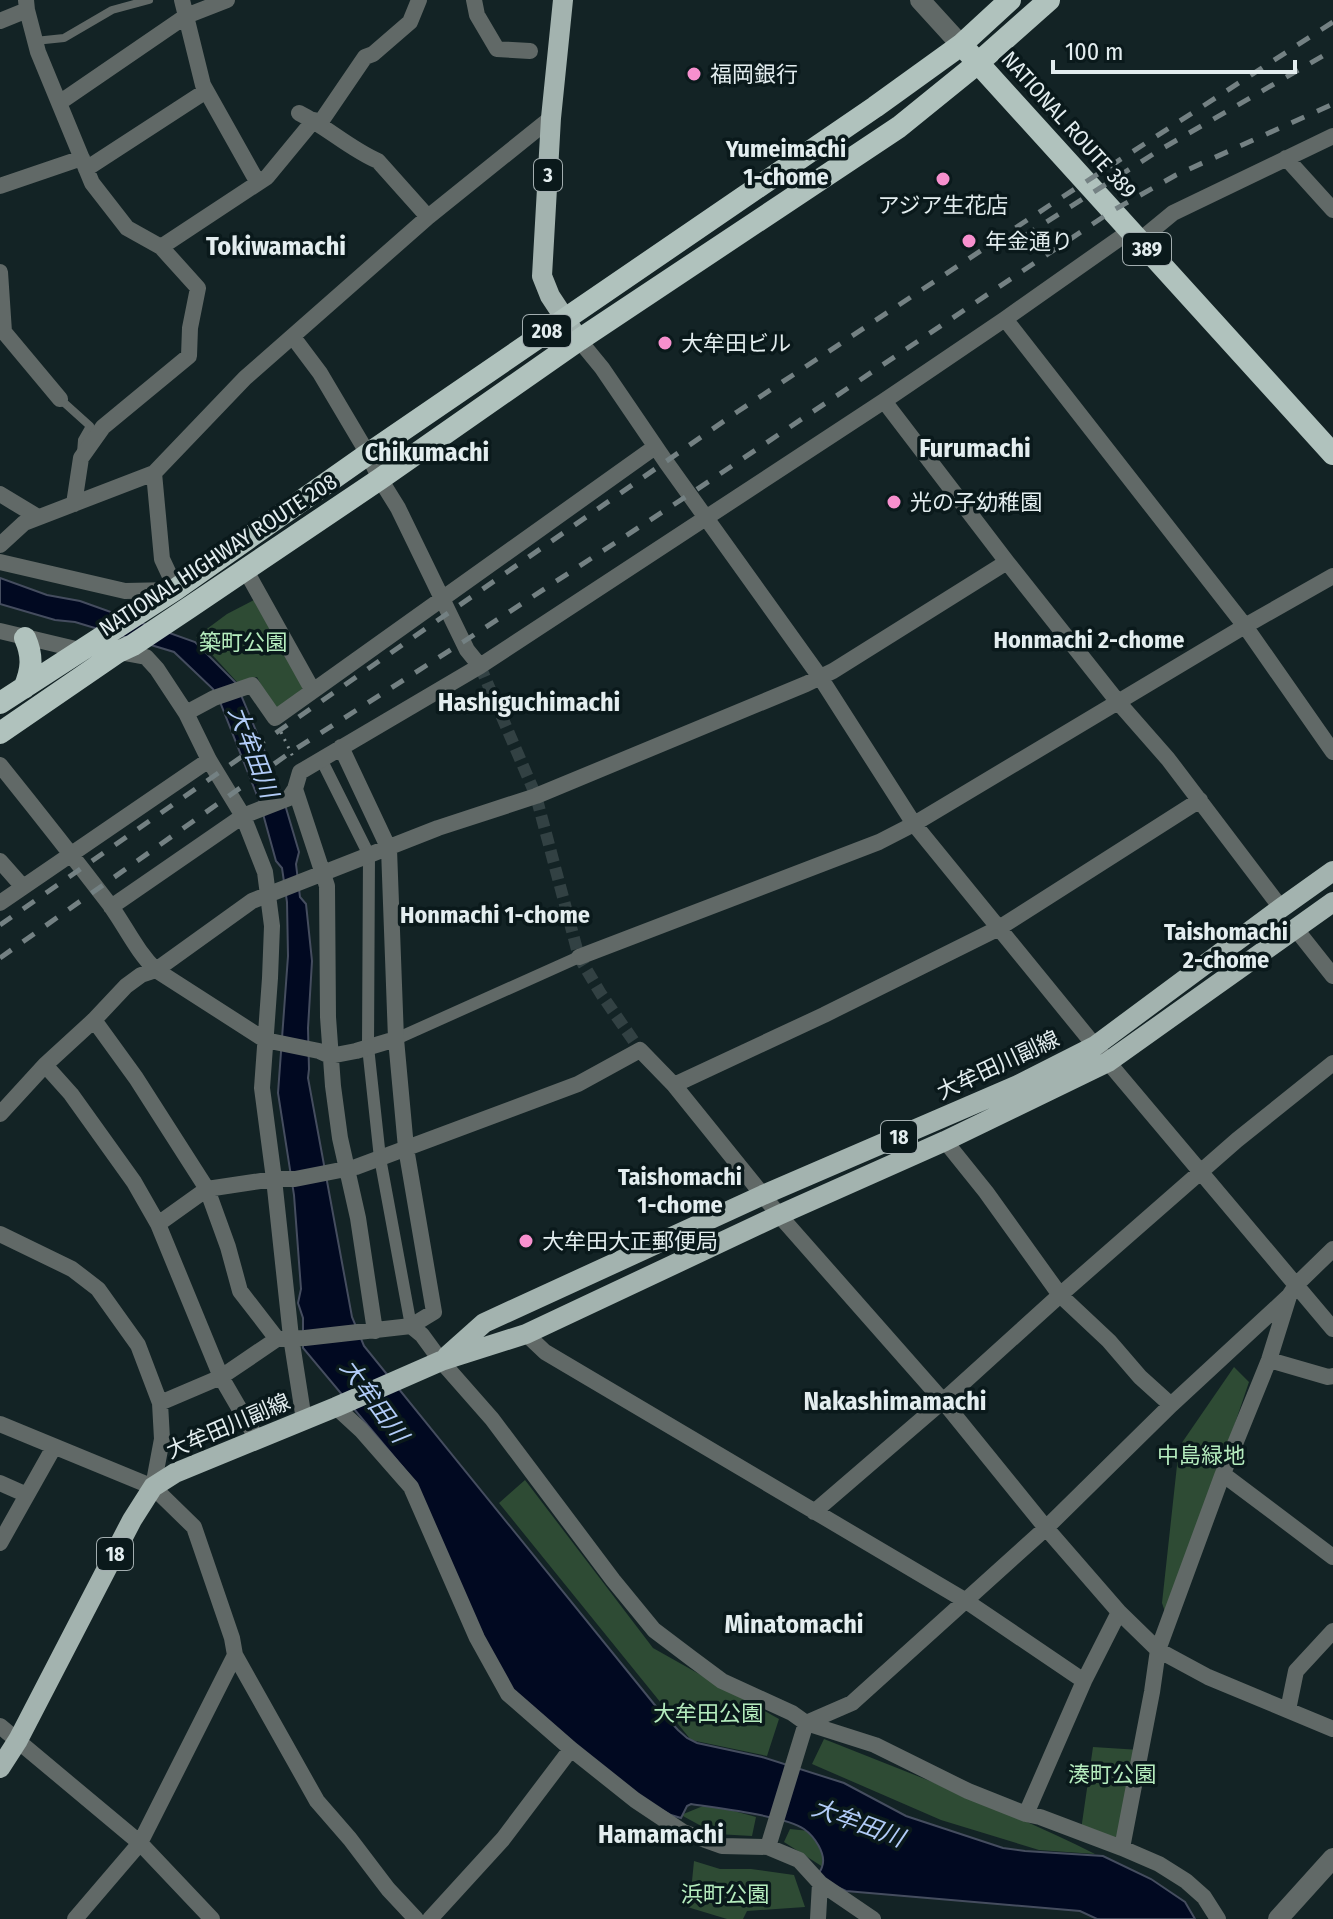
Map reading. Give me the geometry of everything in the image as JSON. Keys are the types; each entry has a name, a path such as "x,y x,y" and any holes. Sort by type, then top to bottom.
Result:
{"highway":[{"name":"NATIONAL HIGHWAY ROUTE 208","path":"0,703 81,651 118,644 159,626 183,598 368,454 875,107 961,45 1010,0"},
{"name":"NATIONAL HIGHWAY ROUTE 208","path":"0,733 118,644 134,616 183,598 245,569 380,479 579,340 899,127 1049,0"},
{"name":"NATIONAL ROUTE 389","path":"961,45 1333,454"},
{"path":"24,688 31,672 31,658 25,638"}],"main road":[{"name":"3","path":"563,0 551,118 542,276 550,296 579,340"},
{"name":"大牟田川副線","path":"441,1361 484,1323 763,1195 1018,1085 1102,1054 1281,908 1333,871"},
{"name":"大牟田川副線","path":"0,1768 18,1740 132,1520 153,1487 175,1473 441,1361 526,1334 945,1141 1102,1054 1333,902"}],"street":[{"path":"59,103 184,8 227,0"},
{"path":"161,247 267,177 311,119 365,57 373,54 410,22 419,0"},
{"path":"474,0 477,15 497,49 530,51"},
{"path":"920,0 961,45"},
{"path":"0,21 26,5 35,41 92,183 127,228 161,247 198,288 190,328 189,356 103,427 81,458 74,504"},
{"path":"184,8 203,85 258,183"},
{"path":"0,186 84,164 206,91"},
{"path":"0,545 24,523 154,473 245,378 428,217 551,118"},
{"path":"311,119 367,157 378,161 428,217"},
{"path":"111,907 294,786 321,759 480,666 1134,236 1173,213 1333,136"},
{"path":"1286,158 1333,210"},
{"path":"0,272 4,332 60,399"},
{"path":"1005,319 1245,626 1333,752"},
{"path":"293,337 320,373 368,454 398,508 467,650 480,666"},
{"path":"579,340 602,368 820,677 914,824 1201,1173 1293,1290 1333,1329"},
{"path":"884,401 1118,702 1168,759 1281,908"},
{"path":"186,713 214,698 252,685 275,718 655,447"},
{"path":"154,473 162,559 183,598"},
{"path":"0,494 38,517"},
{"path":"0,562 125,591 183,598"},
{"path":"0,1114 45,1065 134,980 156,970 252,901 438,828 536,796 820,677 1007,562"},
{"path":"245,569 313,691"},
{"path":"0,765 71,854 146,961 156,970 272,1042 325,1054 396,1039 579,957 879,842 1333,576"},
{"path":"0,631 81,651"},
{"path":"118,644 146,657 186,713 209,760 246,816 265,872 276,892 270,978 272,1042 262,1088 291,1338 304,1420"},
{"path":"160,1403 221,1377 291,1338 411,1326 434,1312 406,1148 396,1039 389,849 341,747"},
{"path":"321,759 369,855 368,1047 380,1158 411,1326 492,1419 654,1630 722,1681 792,1713 806,1723 875,1745 968,1791 1159,1864 1204,1897 1218,1919"},
{"path":"0,903 209,760"},
{"path":"294,786 320,874 327,886 325,1054 340,1138 341,1170 358,1218 375,1331"},
{"path":"674,1085 999,928 1200,800"},
{"path":"0,861 23,887"},
{"path":"1295,928 1333,976"},
{"path":"94,1020 136,1078 207,1189 240,1291 291,1338"},
{"path":"158,1224 207,1189 295,1179 380,1158 578,1084 640,1050 674,1085 779,1215 943,1401 1119,1612 1158,1650 1208,1677 1333,1729"},
{"path":"814,1512 1237,1140 1333,1063"},
{"path":"45,1065 71,1094 134,1182 158,1224 221,1377 257,1439"},
{"path":"945,1141 1060,1295 1171,1405"},
{"path":"0,1234 72,1269 98,1289 138,1345 160,1403 162,1439 153,1487"},
{"path":"768,1847 806,1723 852,1703 966,1601 1046,1528 1333,1249"},
{"path":"1122,1848 1158,1650 1293,1290"},
{"path":"526,1334 545,1352 966,1601 1084,1681"},
{"path":"1269,1360 1333,1376"},
{"path":"336,1407 361,1430 411,1487 477,1638 508,1694 635,1800 683,1832 722,1846 768,1847 799,1860 820,1883 873,1919"},
{"path":"0,1424 153,1487 194,1527 235,1655 317,1801 416,1919"},
{"path":"2,1535 54,1447"},
{"path":"1222,1476 1333,1557"},
{"path":"0,1483 27,1495"},
{"path":"1026,1814 1084,1681 1119,1612"},
{"path":"1288,1710 1296,1671 1333,1631"},
{"path":"75,1919 140,1843 235,1655"},
{"path":"0,1726 140,1843 212,1919"},
{"path":"430,1919 503,1839 571,1749"},
{"path":"1278,1919 1333,1858"},
{"path":"1296,1919 1333,1878"},
{"path":"818,1919 820,1883"}],"lane":[{"path":"35,41 64,38 112,10 149,0"},
{"path":"60,399 90,426 82,440 81,458"}],"path":[{"path":"275,718 294,786"}],"green space":[{"name":"築町公園","path":"254,600 301,682 303,691 277,708 257,677 237,682 196,637 227,614"},
{"name":"中島緑地","path":"1234,1367 1249,1382 1168,1621 1162,1603 1179,1447"},
{"name":"大牟田公園","path":"525,1480 653,1648 779,1719 767,1756 691,1740 499,1503"},
{"path":"824,1739 995,1808 1095,1854 1039,1850 941,1820 812,1764"},
{"name":"湊町公園","path":"1093,1747 1140,1750 1122,1848 1081,1830"},
{"path":"708,1804 756,1817 752,1836 716,1834 681,1815"},
{"path":"790,1829 809,1831 825,1849 826,1869 784,1842"},
{"name":"浜町公園","path":"694,1861 720,1869 751,1869 794,1875 805,1907 747,1911 743,1919 727,1919 684,1906 691,1891"}],"water":[{"name":"大牟田川","path":"0,578 47,595 80,601 195,642 236,683 272,769 299,852 296,864 300,897 306,904 312,961 308,1078 352,1317 364,1346 654,1704 678,1730 697,1743 762,1757 844,1783 906,1816 1003,1848 1103,1856 1151,1879 1185,1902 1195,1919 1097,1919 1080,1911 846,1891 815,1877 822,1868 823,1857 804,1829 767,1816 691,1804 681,1818 671,1815 622,1787 500,1682 416,1483 303,1348 294,1195 278,1093 288,956 287,902 282,868 276,861 260,803 220,702 213,689 174,652 75,622 55,620 0,604"}],"tunnel":[{"path":"480,666 536,796 579,957 640,1050"}],"railway":[{"path":"0,925 737,412 1333,22"},
{"path":"1023,237 1158,151 1333,50"},
{"path":"0,958 291,752 690,494 1112,211 1176,175 1333,104"}],"place":[{"name":"福岡銀行","path":"694,74"},
{"name":"アジア生花店","path":"943,179"},
{"name":"年金通り","path":"969,241"},
{"name":"大牟田ビル","path":"665,343"},
{"name":"光の子幼稚園","path":"894,502"},
{"name":"大牟田大正郵便局","path":"526,1241"}],"district":[{"name":"Yumeimachi 1-chome","path":"786,163"},
{"name":"Tokiwamachi","path":"276,246"},
{"name":"Furumachi","path":"975,448"},
{"name":"Chikumachi","path":"427,452"},
{"name":"Honmachi 2-chome","path":"1089,640"},
{"name":"Hashiguchimachi","path":"529,702"},
{"name":"Honmachi 1-chome","path":"495,915"},
{"name":"Taishomachi 2-chome","path":"1226,946"},
{"name":"Taishomachi 1-chome","path":"680,1191"},
{"name":"Nakashimamachi","path":"895,1401"},
{"name":"Minatomachi","path":"794,1624"},
{"name":"Hamamachi","path":"661,1834"}]}
